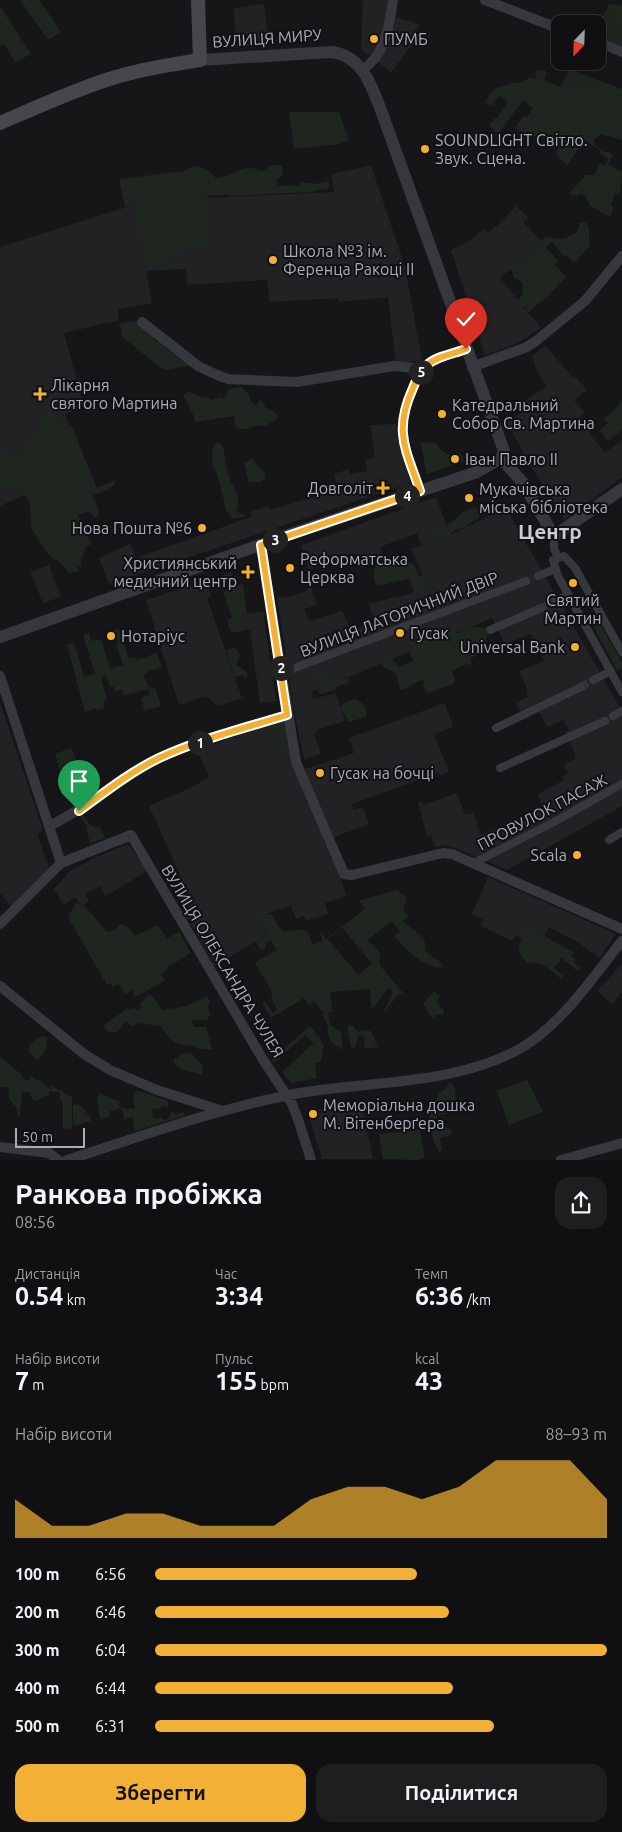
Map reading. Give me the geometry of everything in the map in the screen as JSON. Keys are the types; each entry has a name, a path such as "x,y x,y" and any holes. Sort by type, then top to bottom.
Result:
{"main road":[{"path":"198,0 200,60"},
{"name":"ВУЛИЦЯ МИРУ","path":"0,122 108,79 156,67 200,60"}],"street":[{"path":"362,70 379,53 387,36 394,0"},
{"path":"485,0 551,26"},
{"path":"606,45 622,52"},
{"name":"ВУЛИЦЯ МИРУ","path":"200,60 332,52 348,56 358,64 382,113 472,367 504,451 501,458"},
{"path":"472,367 527,347 536,341 585,301 622,256"},
{"path":"142,322 198,366 228,379 297,382 394,366 423,369"},
{"path":"420,491 402,433 406,405 418,376 423,369 437,359 466,349"},
{"path":"0,637 261,545 477,472 501,458 523,483 554,536 554,549 558,557"},
{"path":"554,536 622,488"},
{"path":"261,545 287,715 298,771 344,874 352,875 443,853 456,855 622,929"},
{"path":"622,652 575,568 564,556 553,560 555,569 568,594 622,692"},
{"path":"538,576 555,569"},
{"name":"ВУЛИЦЯ ЛАТОРИЧНИЙ ДВІР","path":"281,673 526,580"},
{"path":"552,603 568,594"},
{"path":"490,630 539,609"},
{"path":"593,680 611,671"},
{"path":"0,676 61,863 0,924"},
{"path":"496,728 581,686"},
{"path":"613,716 622,711"},
{"path":"49,826 79,811 127,776 159,758 287,715"},
{"path":"500,768 605,721"},
{"name":"ПРОВУЛОК ПАСАЖ","path":"474,863 554,822 622,784"},
{"path":"609,840 622,832"},
{"name":"ВУЛИЦЯ ОЛЕКСАНДРА ЧУЛЕЯ","path":"61,863 131,835 262,1058 287,1095 298,1119 311,1160"},
{"path":"67,1160 223,1111 287,1095 326,1088 431,1076 469,1068 510,1054 536,1038 556,1019 591,982 622,942"},
{"path":"0,986 96,1062 157,1090 223,1111"},
{"path":"560,1160 622,1143"},
{"path":"0,1147 49,1153 58,1160"}],"shaded area":[{"path":"20,0 39,0 61,32 48,40"},
{"path":"363,0 388,0 383,39 373,57 361,50"},
{"path":"264,4 269,45 236,48 234,8"},
{"path":"609,5 622,6 622,46 606,40 606,15 604,15"},
{"path":"0,6 31,54 15,62 4,44 0,46"},
{"path":"396,17 419,24 411,46 391,73 377,61 392,33"},
{"path":"541,70 547,72 544,80 561,87 569,70 572,70 622,89 622,140 601,134 594,140 594,145 604,152 613,154 608,165 622,172 620,194 615,193 611,205 614,207 610,217 590,206 585,196 581,193 576,196 569,194 586,175 594,175 600,163 604,166 608,159 599,153 601,151 585,140 567,165 556,153 558,150 557,144 547,139 526,134 515,127 524,116 527,117 533,108 523,100 498,134 489,125 508,103 499,96 491,106 485,102 495,89 513,83 520,83 529,78 536,79 535,71"},
{"path":"289,112 339,112 349,140 340,144 294,149"},
{"path":"273,165 280,165 283,170 281,177 277,178 278,186 300,185 300,182 315,184 327,181 329,188 308,192 231,196 227,194 220,196 210,195 205,198 204,204 207,247 180,250 171,260 169,270 162,270 154,263 147,261 143,253 133,205 125,207 119,179 185,171 197,166 205,169 216,178 220,178 246,168 262,171"},
{"path":"371,165 405,267 422,360 396,364 388,297 339,302 338,298 270,302 267,280 187,285 186,269 146,271 152,303 117,309 119,320 64,333 84,407 65,414 94,491 71,500 92,544 60,558 30,493 0,506 0,247 133,205 203,198 334,192 332,174"},
{"path":"516,206 528,217 523,222 542,241 500,278 541,328 516,344 485,355 451,250 466,243 484,229 487,233 499,224"},
{"path":"584,222 589,229 590,246 574,263 566,255 564,256 552,242 546,247 559,262 555,265 566,277 545,299 528,312 525,306 522,306 518,301 523,293 522,282 513,277 510,269 545,237 564,239 577,232 580,223"},
{"path":"139,321 154,332 151,336 157,342 161,338 163,340 161,344 184,362 187,359 195,365 164,370 122,337 120,323"},
{"path":"545,345 573,378 575,376 587,390 574,400 585,413 580,417 590,431 589,433 605,453 622,440 622,477 565,520 530,465 507,422 523,412 521,404 547,386 537,372 532,356"},
{"path":"241,387 248,393 252,403 256,405 261,399 265,407 277,414 277,419 265,426 243,429 236,428 234,416 195,422 183,395 188,391 200,397 209,397 211,400 220,397 224,399 228,390"},
{"path":"622,402 622,430 608,441 600,430 608,423 604,419"},
{"path":"43,410 53,413 58,422 71,425 97,488 116,480 112,487 93,496 99,510 98,516 94,518 90,511 78,515 85,527 87,543 81,566 77,567 79,571 69,573 62,564 49,555 33,531 30,506 27,498 18,490 10,488 0,492 0,451 6,452 10,457 24,452 20,444 39,435"},
{"path":"396,424 410,483 109,584 99,558 130,544 136,558 251,517 250,512 268,506 270,510 338,490 334,474 349,469 351,474 367,471 365,459 375,458 370,425"},
{"path":"420,442 437,443 446,454 460,453 464,461 427,474"},
{"path":"216,443 221,444 223,447 230,481 238,497 236,511 246,516 233,519 226,510 217,473 212,462 212,454"},
{"path":"252,459 265,473 265,478 261,482 249,482 244,463"},
{"path":"436,497 450,535 506,508 622,711 622,806 507,870 453,847 445,845 435,847 431,835 427,836 418,802 421,801 423,805 457,793 465,815 473,813 481,835 543,810 538,794 564,780 562,777 568,773 564,765 575,759 574,756 576,755 564,732 569,730 564,720 547,727 536,705 520,712 516,702 528,697 526,692 528,691 519,671 544,661 531,634 505,644 492,618 312,692 313,699 336,693 345,721 316,730 317,732 314,733 321,754 304,759 295,717 277,597 288,597 307,591 311,587 317,605 304,609 309,621 342,611 351,630 376,622 368,604 414,593 410,580 423,575 411,549 421,546 417,533 380,547 384,559 361,568 355,553 309,570 301,545"},
{"path":"476,508 480,516 469,523 467,527 454,530 451,534 453,537 436,536 434,532 436,527 447,525 470,509"},
{"path":"404,559 414,565 418,575 426,583 427,587 421,592 420,598 412,581 407,579 376,585 374,573 375,567 379,562"},
{"path":"49,565 61,597 43,603 30,572"},
{"path":"231,572 235,586 243,584 247,614 242,615 244,630 237,633 236,631 231,633 227,620 232,618 223,592 228,590 223,575"},
{"path":"206,581 211,596 207,598 242,698 218,706 206,696 179,705 146,600"},
{"path":"263,611 276,701 260,703 250,630 244,630 242,615"},
{"path":"600,623 622,663 622,669 617,671 593,626"},
{"path":"466,628 485,628 488,634 486,638 487,643 481,652 470,659 472,665 466,664 452,671 454,683 428,693 423,686 424,681 421,680 404,689 400,689 396,673 382,666 384,661 391,657 399,667 413,661 408,647 449,630 452,633 458,634"},
{"path":"119,629 129,659 135,657 137,660 157,653 162,667 147,672 144,675 150,688 155,687 161,706 144,711 141,698 150,695 149,689 124,695 122,690 115,692 113,686 110,687 106,676 101,677 107,700 103,701 105,708 97,711 96,708 85,712 67,645 74,642 84,677 95,674 83,635 89,633 91,641 101,639 110,669 123,665 116,644 118,643 114,630"},
{"path":"235,647 240,655 236,665 247,672 247,677 245,678 244,675 235,677 226,650"},
{"path":"319,668 325,678 337,681 349,678 348,683 336,687 335,690 321,694 318,692 320,681 318,677 314,677 314,672"},
{"path":"355,699 364,706 366,717 349,722 340,707 344,703"},
{"path":"0,702 43,830 37,834 51,873 14,910 0,893"},
{"path":"445,703 453,727 434,734 449,772 440,775 437,773 352,804 353,810 363,807 369,824 321,842 324,841 343,884 346,896 325,903 328,914 316,918 306,920 304,916 296,919 291,905 258,917 268,934 215,966 182,909 193,903 149,806 194,786 209,777 198,752 265,722 287,715 299,771 354,753 349,738"},
{"path":"285,721 293,764 291,766 271,725"},
{"path":"71,748 80,769 74,772 71,770 60,771 55,754"},
{"path":"83,815 91,826 94,825 95,828 99,826 105,838 90,843 86,828 88,827 80,817"},
{"path":"128,844 147,871 106,896 100,886 85,894 89,901 82,906 75,897 64,905 54,889 70,871 96,857"},
{"path":"488,877 615,935 600,958 577,942 549,927 543,939 527,941 516,936 512,941 481,926 483,919 472,914"},
{"path":"397,890 407,898 403,910 408,915 402,921 423,937 426,946 424,950 443,965 440,968 426,964 414,956 394,936 400,931 391,921 367,941 381,954 379,964 403,993 396,997 382,1016 393,992 388,988 374,1007 371,1008 370,989 330,992 332,1012 328,1012 330,1025 341,1032 343,1050 331,1040 326,1020 322,1015 324,1013 314,1001 309,1005 304,998 271,1018 262,1002 265,1001 273,1013 277,1010 272,1000 271,989 256,962 277,950 271,940 265,944 266,948 261,951 256,942 268,934 257,916 272,915 276,923 284,931 301,930 308,932 313,945 323,941 320,932 326,939 365,909 359,901","holes":["342,927 372,964 358,975 328,939"]},
{"path":"76,903 86,907 107,932 114,931 120,924 129,928 135,936 158,925 167,938 179,932 191,953 166,968 167,970 161,974 165,981 135,997 132,990 125,994 118,984 113,987 110,983 107,985 69,919 69,915"},
{"path":"527,930 537,934 538,932 574,953 571,956 576,960 574,962 581,968 577,971 562,958 554,968 563,976 561,979 544,966 532,962 530,964 519,952 519,944"},
{"path":"622,964 622,992 612,1004 597,991"},
{"path":"434,991 440,996 437,1002 444,1013 432,1018 423,1004"},
{"path":"148,995 152,996 163,1011 169,1008 187,1006 207,996 210,1003 207,1006 211,1015 206,1020 194,1020 192,1022 194,1027 206,1027 212,1049 198,1049 175,1043 160,1026 138,1023 133,1026 125,1021 118,1032 110,1033 103,1026 128,1008 129,1010 134,1007 137,1011 142,1008 140,1004"},
{"path":"353,1025 358,1032 362,1030 371,1031 378,1047 365,1049 364,1036 359,1035 353,1049 347,1027"},
{"path":"310,1026 324,1044 321,1060 315,1063 317,1078 291,1083 282,1072 314,1043 305,1035 274,1063 271,1060"},
{"path":"45,1036 48,1038 46,1041 47,1048 40,1058 35,1059 28,1051 30,1045 36,1039"},
{"path":"190,1053 203,1066 202,1075 182,1070 173,1060 182,1054"},
{"path":"0,1057 21,1074 24,1080 30,1080 32,1076 39,1081 42,1079 41,1082 50,1089 52,1086 72,1097 72,1129 63,1128 63,1104 60,1100 60,1092 49,1091 49,1095 35,1101 29,1092 22,1092 20,1115 17,1115 17,1108 9,1099 8,1087 0,1087"},
{"path":"527,1080 543,1112 509,1125 497,1091"},
{"path":"449,1083 452,1083 455,1089 456,1105 449,1113 437,1116 440,1129 446,1127 452,1130 451,1135 440,1138 442,1150 439,1152 431,1130 429,1107 436,1102 439,1093"},
{"path":"136,1090 168,1101 168,1107 164,1106 152,1110 153,1117 156,1119 160,1117 165,1120 169,1118 171,1112 175,1114 184,1112 185,1116 135,1131 132,1117 125,1119 121,1108 110,1111 111,1116 101,1119 97,1109 99,1108 97,1100 99,1093 120,1102 118,1106 126,1109 135,1108 133,1097"},
{"path":"73,1104 80,1105 91,1118 91,1121 74,1126"},
{"path":"361,1105 373,1159 322,1159 308,1111"},
{"path":"420,1130 425,1158 418,1160 383,1159 379,1134"}],"tunnel":[{"path":"539,609 552,603"},
{"path":"581,687 593,680"}],"place":[{"name":"ПУМБ","path":"374,39"},
{"name":"SOUNDLIGHT Світло. Звук. Сцена.","path":"425,149"},
{"name":"Школа №3 ім. Ференца Ракоці II","path":"273,260"},
{"name":"Лікарня святого Мартина","path":"40,394"},
{"name":"Катедральний Собор Св. Мартина","path":"442,414"},
{"name":"Іван Павло ІІ","path":"455,459"},
{"name":"Довголіт","path":"383,488"},
{"name":"Мукачівська міська бібліотека","path":"469,498"},
{"name":"Нова Пошта №6","path":"202,528"},
{"name":"Реформатська Церква","path":"290,568"},
{"name":"Християнський медичний центр","path":"248,572"},
{"name":"Святий Мартин","path":"573,583"},
{"name":"Гусак","path":"400,633"},
{"name":"Нотаріус","path":"111,636"},
{"name":"Universal Bank","path":"575,647"},
{"name":"Гусак на бочці","path":"320,773"},
{"name":"Scala","path":"577,855"},
{"name":"Меморіальна дошка М. Вітенберґера","path":"313,1114"}],"district":[{"name":"Центр","path":"550,532"}],"route":[{"path":"79,811 127,776 159,758 287,715 261,545 420,491 403,441 402,433 406,405 418,376 428,364 466,349"}]}
